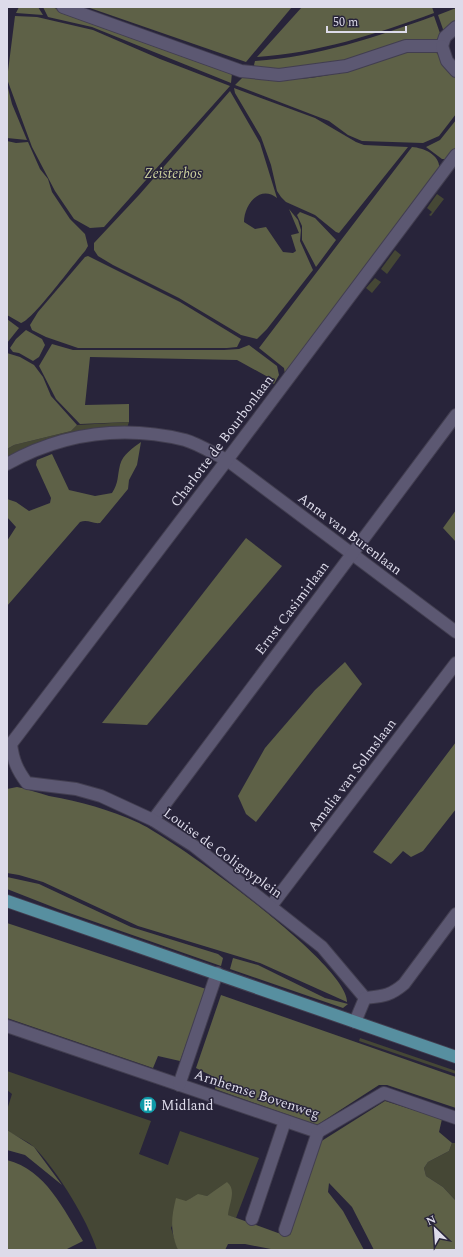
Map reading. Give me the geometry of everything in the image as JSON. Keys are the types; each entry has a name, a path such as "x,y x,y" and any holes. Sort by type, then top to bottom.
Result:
{"main road":[{"path":"7,901 456,1057"}],"street":[{"path":"63,7 241,71 279,75 346,66 406,46 442,46"},
{"path":"456,27 445,37 442,46 447,61 456,71"},
{"name":"Charlotte de Bourbonlaan","path":"11,744 456,155"},
{"name":"Ernst Casimirlaan","path":"153,820 456,415"},
{"name":"Anna van Burenlaan","path":"7,464 32,450 85,435 133,432 187,440 227,460 456,632"},
{"name":"Amalia van Solmslaan","path":"271,906 456,663"},
{"name":"Louise de Colignyplein","path":"11,744 12,759 18,772 27,783 82,791 123,805 153,820 194,846 322,947 365,998"},
{"path":"355,1022 365,998 386,996 395,992 404,984 456,914"},
{"name":"Arnhemse Bovenweg","path":"179,1085 217,973"},
{"name":"Arnhemse Bovenweg","path":"7,1026 318,1132 384,1093 456,1118"},
{"path":"252,1219 285,1121"},
{"path":"285,1230 318,1132"}],"green space":[{"path":"19,7 38,7 43,15 16,13"},
{"path":"43,7 52,7 106,29 232,73 231,83 92,27 48,17"},
{"path":"87,7 292,7 246,62"},
{"path":"302,7 432,7 434,13 369,35 325,47 280,55 257,57"},
{"path":"456,8 456,22 444,32 438,15"},
{"path":"15,16 37,17 93,30 160,59 230,86 104,227 90,228 74,219 55,191 32,147 7,79"},
{"path":"434,16 441,36 435,40 410,41 322,66 277,68 255,67 254,65 255,61 278,59 324,51"},
{"path":"409,50 427,50 436,52 456,78 456,114 439,136 423,143 362,141 348,135 329,121 235,85 245,75 277,79 298,79 331,75"},
{"path":"7,84 12,104 27,140 7,138"},
{"path":"234,88 315,118 356,142 364,145 408,147 339,233 336,232 315,215 286,202 281,197 277,191 271,165 261,137 235,93"},
{"name":"Zeisterbos","path":"230,91 260,143 277,198 271,194 265,193 254,198 247,209 244,222 255,229 266,227 283,252 293,253 296,251 291,235 299,233 289,209 298,220 301,230 300,241 313,270 267,329 257,339 241,335 179,298 113,265 98,256 94,250 94,243 139,195"},
{"path":"456,120 456,149 449,159 442,159 426,147 440,140"},
{"path":"7,141 16,143 28,142 40,169 48,179 52,192 70,219 85,234 88,246 43,303 34,313 21,323 7,315"},
{"path":"412,147 422,149 432,154 438,161 439,171 285,374 284,368 259,348"},
{"path":"437,194 444,199 431,216 429,215 432,212 427,208"},
{"path":"300,212 315,218 336,240 316,267 302,240 302,226 297,215"},
{"path":"395,250 401,255 387,274 381,269"},
{"path":"88,256 180,302 241,339 237,347 78,348 46,337 32,330 30,325 38,312 85,257"},
{"path":"375,278 381,282 372,293 366,288"},
{"path":"7,319 19,328 7,343"},
{"path":"26,330 42,339 45,345 39,357 33,361 19,353 13,352 10,348 16,339"},
{"path":"52,344 73,350 224,350 239,349 249,345 277,366 279,375 274,384 267,380 268,377 237,360 90,357 85,405 129,404 129,422 80,424 56,399 39,366"},
{"path":"7,353 20,357 34,365 43,377 51,396 77,425 71,431 14,445 7,449"},
{"path":"129,422 127,428 51,441 36,445 7,457 7,449 14,445 71,431 77,425"},
{"path":"141,442 137,465 129,480 128,489 100,523 85,521 80,522 7,606 7,541 16,527 7,517 7,499 16,502 29,511 50,503 51,498 36,465 37,460 52,454 69,490 95,496 112,493 117,482 121,461"},
{"path":"456,510 456,542 443,528"},
{"path":"246,538 282,566 147,725 102,723"},
{"path":"345,662 362,684 256,822 246,814 238,796 265,748 315,690"},
{"path":"456,742 456,809 423,851 411,857 403,851 391,864 373,852"},
{"path":"17,787 49,796 84,803 106,810 139,823 158,834 221,877 292,934 320,961 340,984 347,1002 260,963 138,926 43,882 7,873 7,789"},
{"path":"7,877 39,884 131,927 218,954 223,958 221,966 58,909 7,889"},
{"path":"7,923 206,989 180,1061 158,1056 153,1068 7,1018"},
{"path":"233,958 258,965 325,998 348,1004 343,1008 230,969"},
{"path":"221,995 456,1077 456,1108 387,1085 379,1085 317,1125 215,1089 216,1078 196,1068"},
{"path":"360,1038 456,1071 456,1074 359,1041"},
{"path":"7,1071 151,1121 139,1154 168,1165 180,1131 259,1158 236,1218 227,1215 229,1204 214,1192 207,1196 193,1197 184,1204 171,1228 178,1250 97,1250 86,1224 71,1196 44,1158 32,1145 7,1130 7,1110 12,1094 7,1090"},
{"path":"385,1101 442,1119 439,1132 452,1143 449,1151 428,1162 424,1168 426,1176 443,1187 456,1201 456,1250 374,1250 352,1207 329,1183 328,1192 343,1211 364,1250 276,1250 245,1244 228,1244 225,1250 178,1250 175,1243 172,1224 176,1198 186,1201 198,1194 207,1196 227,1182 232,1189 232,1197 228,1215 278,1233 290,1235 320,1142"},
{"path":"7,1130 34,1147 62,1185 25,1155 7,1150"},
{"path":"452,1143 456,1143 456,1201 443,1187 426,1176 424,1168 428,1162 449,1151"},
{"path":"7,1160 21,1165 43,1182 61,1204 83,1241 65,1250 7,1250"}],"place":[{"name":"Midland","path":"148,1105"}]}
